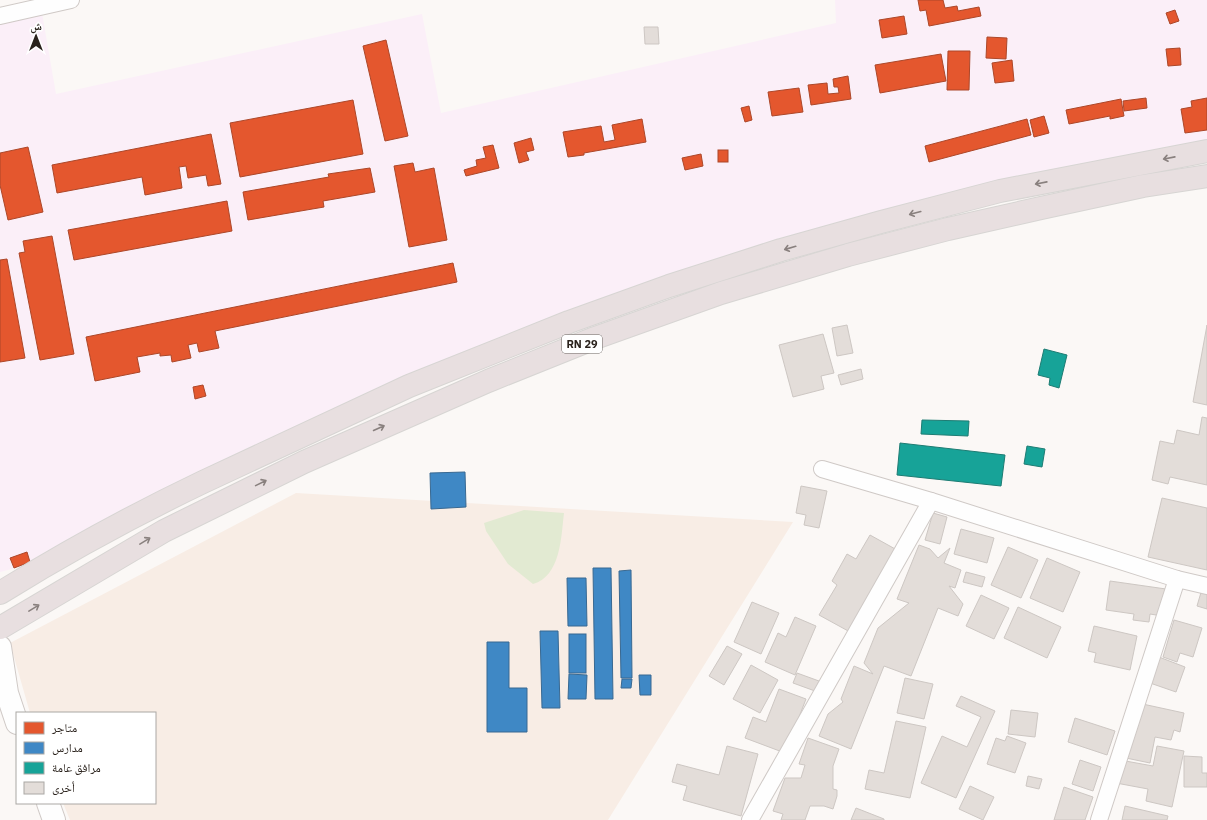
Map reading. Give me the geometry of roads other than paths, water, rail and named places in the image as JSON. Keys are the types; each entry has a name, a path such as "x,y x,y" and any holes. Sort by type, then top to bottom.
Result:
{"highway":[{"name":"RN 29","path":"0,593 58,557 171,497 409,386 569,322 676,284 781,250 881,222 1000,191 1207,150"},
{"name":"RN 29","path":"0,628 164,530 297,465 488,381 595,338 721,293 855,253 948,229 1041,208 1143,186 1207,176"}],"main road":[{"path":"0,647 3,677 10,709"},
{"path":"48,804 54,820"}],"street":[{"path":"0,16 71,0"},
{"path":"822,469 930,500 1177,579 1207,586"},
{"path":"753,819 930,500"},
{"path":"1099,820 1177,579"}]}
